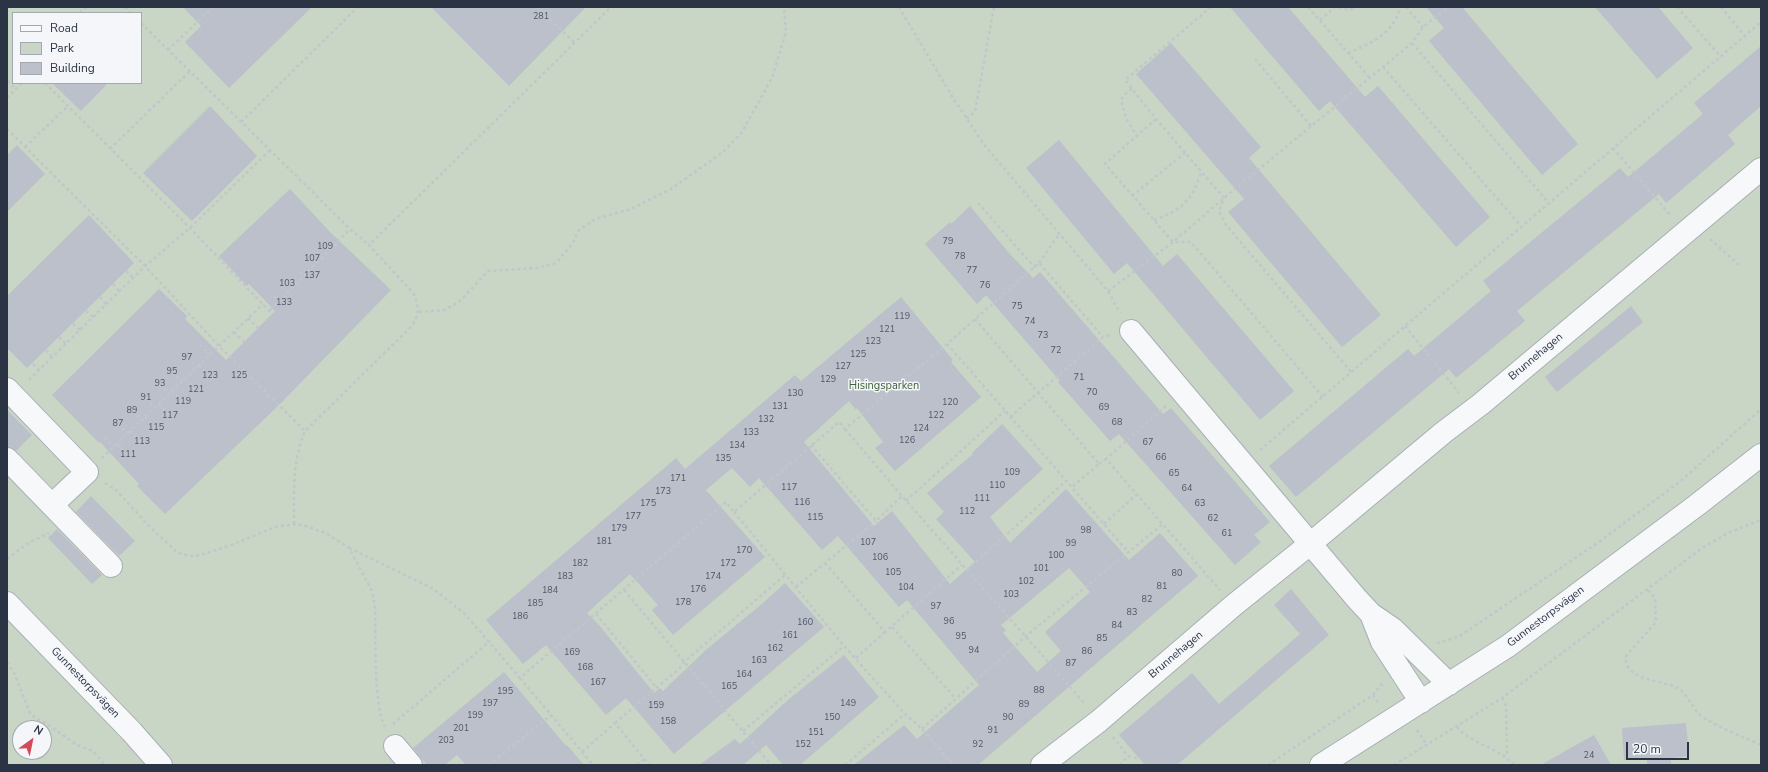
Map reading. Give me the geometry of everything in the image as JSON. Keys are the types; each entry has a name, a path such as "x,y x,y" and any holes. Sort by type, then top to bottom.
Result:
{"street":[{"name":"Brunnehagen","path":"1042,765 1099,721 1234,605 1310,544 1444,432 1473,410 1761,169"},
{"path":"1131,332 1371,614 1393,629 1449,684"},
{"path":"10,392 87,472 58,512"},
{"name":"Gunnestorpsvägen","path":"1321,765 1508,646 1697,505 1761,455"},
{"path":"7,458 111,566"},
{"name":"Gunnestorpsvägen","path":"7,603 127,727 161,765"},
{"path":"1371,614 1382,642 1421,702"},
{"path":"391,738 411,765"}],"path":[{"path":"168,50 213,7"},
{"path":"241,122 358,7"},
{"path":"537,7 575,43"},
{"path":"369,246 612,7"},
{"path":"418,312 445,310 460,301 488,271 537,268 556,263 573,243 578,231 595,219 631,208 671,189 723,152 742,132 772,78 786,32 784,7"},
{"path":"899,7 966,118 986,146 1108,291 1173,242 1224,198 1412,44 1423,27 1448,7"},
{"path":"966,118 976,112 994,7"},
{"path":"1211,7 1125,80 1156,119 1224,198"},
{"path":"1308,7 1370,78"},
{"path":"1320,20 1335,7"},
{"path":"1339,7 1348,10 1358,7"},
{"path":"1348,53 1380,38 1393,24 1401,7"},
{"path":"1406,7 1423,27"},
{"path":"1677,7 1721,57"},
{"path":"1721,7 1744,35"},
{"path":"541,17 544,14"},
{"path":"204,16 208,19"},
{"path":"1244,465 1548,202 1761,22"},
{"path":"142,24 369,246 413,294 418,302 418,312 411,327 305,431 299,444 295,466 294,524"},
{"path":"554,30 558,27"},
{"path":"188,31 191,35"},
{"path":"1412,44 1548,202"},
{"path":"1255,58 1311,126"},
{"path":"1383,67 1521,226"},
{"path":"110,149 190,71"},
{"path":"7,81 16,89"},
{"path":"7,98 21,84"},
{"path":"46,84 190,228 270,310 272,314"},
{"path":"1132,89 1124,95 1121,100 1126,120 1136,136"},
{"path":"25,147 68,106"},
{"path":"1156,119 1105,164 1173,242 1191,242 1323,397"},
{"path":"7,129 145,266 219,346 305,431"},
{"path":"1613,148 1685,232 1702,232 1739,265"},
{"path":"10,392 39,370 145,266 190,228 270,150"},
{"path":"1132,196 1185,153"},
{"path":"1153,220 1175,211 1188,202 1197,185 1201,172"},
{"path":"1224,198 1219,212 1226,225 1352,373"},
{"path":"978,203 1034,268"},
{"path":"270,310 350,229"},
{"path":"845,429 947,344 1034,268 1059,234"},
{"path":"335,244 339,249"},
{"path":"325,247 329,250"},
{"path":"322,258 325,262"},
{"path":"312,259 316,263"},
{"path":"1039,263 1103,337"},
{"path":"126,271 133,278"},
{"path":"300,272 304,276"},
{"path":"308,272 312,276"},
{"path":"113,284 120,291"},
{"path":"287,284 298,289"},
{"path":"274,296 284,303"},
{"path":"100,297 106,305"},
{"path":"263,304 87,472 116,490 151,528 178,553 190,556 201,555 234,544 275,527 294,524 303,525 326,534 349,548 371,557 432,588 464,613 490,641 593,765"},
{"path":"86,311 93,317"},
{"path":"248,318 258,328"},
{"path":"975,319 1099,464"},
{"path":"73,324 80,330"},
{"path":"1405,326 1473,410"},
{"path":"234,332 244,342"},
{"path":"1010,417 1103,337 1131,332"},
{"path":"59,337 66,344"},
{"path":"947,344 1128,553"},
{"path":"200,345 210,356"},
{"path":"46,350 52,357"},
{"path":"186,358 210,376"},
{"path":"32,364 39,370"},
{"path":"172,372 182,381"},
{"path":"185,379 196,390"},
{"path":"160,384 183,402"},
{"path":"1072,487 1182,392"},
{"path":"146,398 155,407"},
{"path":"159,404 171,417"},
{"path":"1416,651 1425,645 1458,637 1599,542 1682,480 1760,410"},
{"path":"132,411 141,420"},
{"path":"906,501 1005,411"},
{"path":"145,417 156,428"},
{"path":"734,512 839,422 906,501 1026,636 1128,756 1141,759"},
{"path":"118,424 142,442"},
{"path":"105,437 128,456"},
{"path":"811,445 876,521"},
{"path":"1106,459 1234,605"},
{"path":"967,570 1066,481"},
{"path":"1104,524 1136,494"},
{"path":"796,587 876,521 902,496"},
{"path":"520,678 726,502 844,646 905,714 922,728 953,765"},
{"path":"7,559 30,542 47,534 58,512"},
{"path":"1394,765 1427,746 1502,698 1702,548 1730,532 1761,520"},
{"path":"922,728 1026,636 1163,524"},
{"path":"349,548 372,591 375,606 379,703 383,722 391,738 490,641"},
{"path":"825,563 885,632"},
{"path":"856,658 962,565"},
{"path":"582,752 785,575"},
{"path":"624,590 771,765"},
{"path":"1648,590 1655,598 1656,622 1626,656 1628,667 1638,676 1678,688 1685,694 1700,715 1761,745"},
{"path":"596,614 656,687"},
{"path":"892,626 955,698"},
{"path":"743,730 844,646"},
{"path":"7,662 14,674 31,715 47,724 77,745 93,751 105,765"},
{"path":"1268,765 1373,695 1385,680 1399,668"},
{"path":"1502,698 1506,706 1507,757"},
{"path":"844,765 905,714"},
{"path":"489,765 551,715"},
{"path":"615,723 649,765"},
{"path":"1414,726 1427,746"},
{"path":"1456,727 1463,734 1507,757 1514,765"},
{"path":"1120,765 1128,756"},
{"path":"637,765 644,759"}],"green space":[{"name":"Hisingsparken","path":"7,7 1761,7 1761,765 7,765"}],"building":[{"path":"183,7 312,7 229,88 185,42 201,26"},
{"path":"431,7 586,7 509,86"},
{"path":"1230,7 1288,7 1365,97 1378,86 1490,217 1456,247 1330,101 1319,111"},
{"path":"1426,7 1462,7 1578,144 1542,175 1429,41 1444,28"},
{"path":"1595,7 1658,7 1693,48 1657,79"},
{"path":"1171,43 1261,147 1249,158 1381,315 1342,347 1228,212 1244,199 1136,74"},
{"path":"1761,46 1761,106 1728,135 1735,144 1666,203 1659,194 1517,311 1525,321 1456,378 1449,369 1296,497 1269,466 1408,349 1414,356 1491,291 1483,281 1620,168 1628,177 1703,114 1694,103"},
{"path":"53,84 107,84 81,111"},
{"path":"210,106 257,156 192,221 143,173"},
{"path":"1059,140 1163,266 1177,254 1294,391 1260,420 1127,263 1114,274 1026,168"},
{"path":"17,145 45,174 7,212 7,155"},
{"path":"290,189 330,232 391,290 278,406 165,514 137,486 139,484 100,442 99,443 52,395 159,289 187,316 185,319 226,360 275,311 249,284 247,286 219,256"},
{"path":"970,206 1008,252 1033,278 1040,272 1163,414 1171,408 1270,522 1254,535 1261,542 1235,565 1119,434 1110,441 1058,382 1060,381 986,295 977,304 925,244 950,222 951,224"},
{"path":"89,215 134,263 27,368 7,348 7,296"},
{"path":"901,297 953,360 951,362 981,397 895,471 875,448 883,442 857,408 856,410 849,401 804,442 874,526 892,511 950,584 975,562 936,519 944,512 927,493 973,454 972,453 1002,424 1043,469 990,517 1010,543 1066,489 1129,560 1160,533 1198,576 978,765 854,765 904,725 917,739 979,685 907,600 899,607 838,536 822,550 759,478 750,487 732,468 706,490 765,557 673,635 652,610 658,605 630,574 587,613 599,625 654,693 660,688 663,691 707,649 785,583 824,627 674,754 626,698 606,715 546,645 523,664 486,620 676,458 685,469 795,375 801,381","holes":["1069,568 1090,592 1045,632 1061,651 1037,672 1003,633 1006,630 1001,625"]},
{"path":"1631,306 1643,322 1557,392 1545,377"},
{"path":"7,410 32,435 16,451 7,447"},
{"path":"91,496 135,541 119,556 76,512"},
{"path":"57,529 102,575 92,584 48,538"},
{"path":"1291,589 1329,635 1177,765 1145,765 1119,735 1192,673 1219,704 1300,634 1274,605"},
{"path":"844,655 879,697 800,765 783,765 766,745 743,765 699,765 735,739 740,744 789,699"},
{"path":"504,672 566,746 567,745 584,765 466,765 457,755 445,765 427,765 413,748"},
{"path":"1686,723 1689,756 1671,758 1671,765 1647,765 1647,759 1624,760 1622,728"},
{"path":"1594,735 1611,765 1541,765 1567,750"}]}
